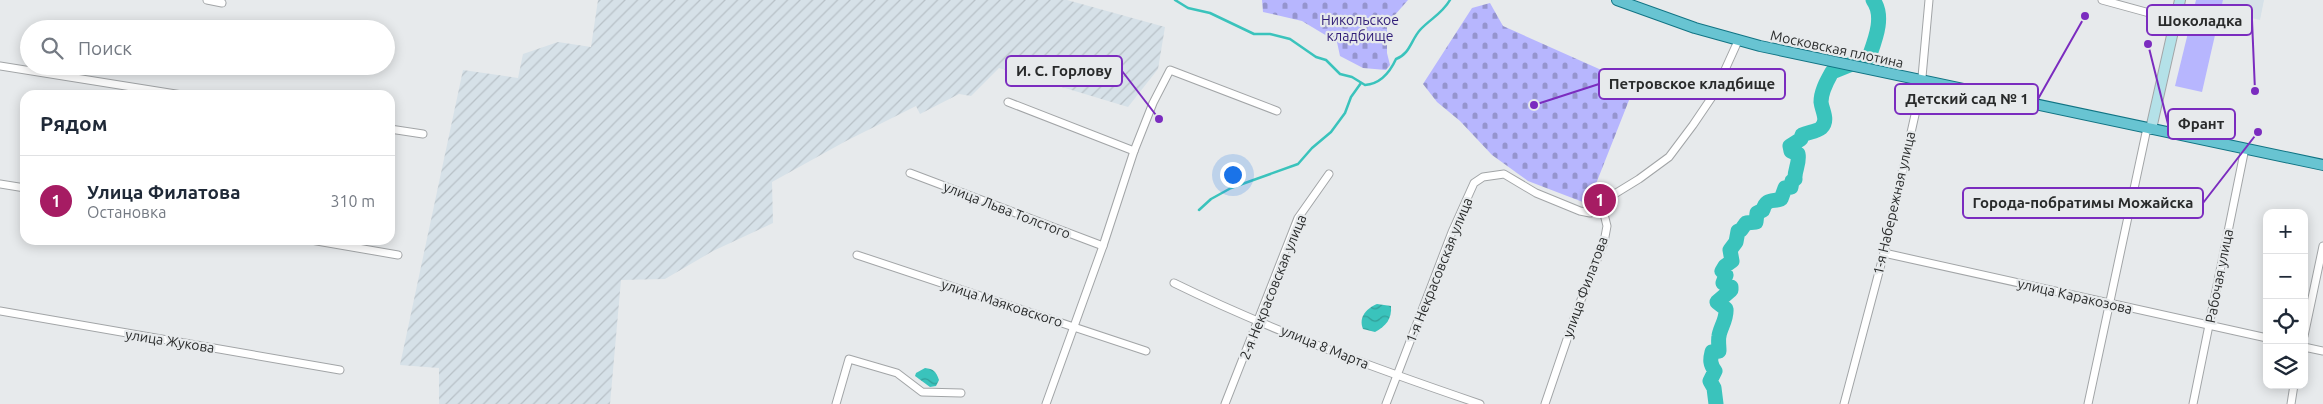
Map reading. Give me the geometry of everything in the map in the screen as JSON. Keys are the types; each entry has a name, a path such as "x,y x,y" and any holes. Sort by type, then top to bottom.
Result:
{"main road":[{"name":"Московская плотина","path":"1617,0 1695,28 1760,46 1922,82 2323,165"},
{"path":"2149,129 2180,0"}],"street":[{"path":"207,0 222,3"},
{"name":"1-я Набережная улица","path":"1844,404 1884,253 1922,82 1928,0"},
{"path":"2102,0 2175,20"},
{"path":"1604,210 1612,194 1654,169 1669,157 1714,94 1738,40"},
{"path":"0,66 20,69"},
{"path":"1046,404 1103,246 1134,151 1153,103 1170,70 1277,111"},
{"path":"56,75 151,90"},
{"path":"1008,102 1134,151"},
{"path":"395,129 423,134"},
{"path":"2088,404 2149,129"},
{"name":"Рабочая улица","path":"2193,404 2245,148"},
{"name":"улица Льва Толстого","path":"910,173 1103,246"},
{"name":"2-я Некрасовская улица","path":"1225,404 1298,218 1329,174"},
{"name":"1-я Некрасовская улица","path":"1386,404 1452,232 1474,184 1483,177 1504,174 1536,193 1580,211 1590,213 1604,210"},
{"path":"0,184 20,187"},
{"name":"улица Филатова","path":"1545,404 1576,310 1604,242 1607,226 1604,210"},
{"path":"340,245 398,255"},
{"path":"2308,317 2323,246"},
{"name":"улица Каракозова","path":"1884,253 2263,337"},
{"name":"улица Маяковского","path":"857,255 1146,351"},
{"name":"улица 8 Марта","path":"1174,283 1222,307 1398,376 1480,404"},
{"name":"улица Жукова","path":"0,310 340,370"},
{"path":"2308,348 2323,351"},
{"path":"836,404 849,358 897,373 922,392 962,393"},
{"path":"2291,404 2293,389"}],"shaded area":[{"path":"598,0 1067,0 1165,27 1158,69 1128,107 999,68 971,96 959,94 920,114 916,106 846,141 772,182 773,223 713,251 665,279 621,280 610,404 439,404 439,368 400,365 463,70 518,78 523,54 558,42 591,47"},
{"path":"2223,0 2264,0 2260,20 2220,11"}],"green space":[{"name":"Никольское кладбище","path":"1262,0 1408,0 1387,24 1387,53 1390,65 1386,70 1363,68 1340,56 1337,42 1302,21 1263,12"},
{"path":"2196,0 2223,0 2202,92 2175,86"},
{"path":"1490,3 1503,26 1635,85 1588,204 1528,181 1492,155 1460,121 1437,102 1423,84 1472,8"}],"water":[{"path":"1377,304 1391,306 1388,322 1375,332 1363,329 1362,321 1364,314"},
{"path":"925,368 937,374 939,380 936,386 930,387 915,376 916,373"}],"waterway":[{"path":"1175,0 1188,8 1210,13 1254,34 1270,34 1290,39 1316,57 1326,60 1340,74 1352,77 1365,85 1380,80 1396,59 1404,54 1420,30 1450,0"},
{"path":"1716,404 1714,388 1710,381 1715,371 1711,364 1711,357 1712,352 1719,351 1719,336 1726,313 1726,309 1717,302 1731,290 1731,287 1723,283 1726,275 1722,271 1732,261 1730,250 1736,242 1738,231 1746,223 1756,222 1757,213 1763,210 1764,206 1770,201 1781,199 1785,188 1791,187 1792,181 1795,179 1798,154 1791,151 1790,146 1801,139 1802,135 1821,128 1825,122 1821,98 1832,72 1869,57 1879,21 1877,6 1873,0"},
{"path":"1199,210 1211,199 1231,188 1298,164 1312,148 1331,132 1345,113 1351,97 1361,83"}],"place":[{"name":"Детский сад № 1","path":"2085,16"},
{"name":"Франт","path":"2148,44"},
{"name":"Шоколадка","path":"2255,91"},
{"name":"Петровское кладбище","path":"1534,105"},
{"name":"И. С. Горлову","path":"1159,119"},
{"name":"Города-побратимы Можайска","path":"2258,132"},
{"name":"Улица Филатова","path":"1600,200"}]}
